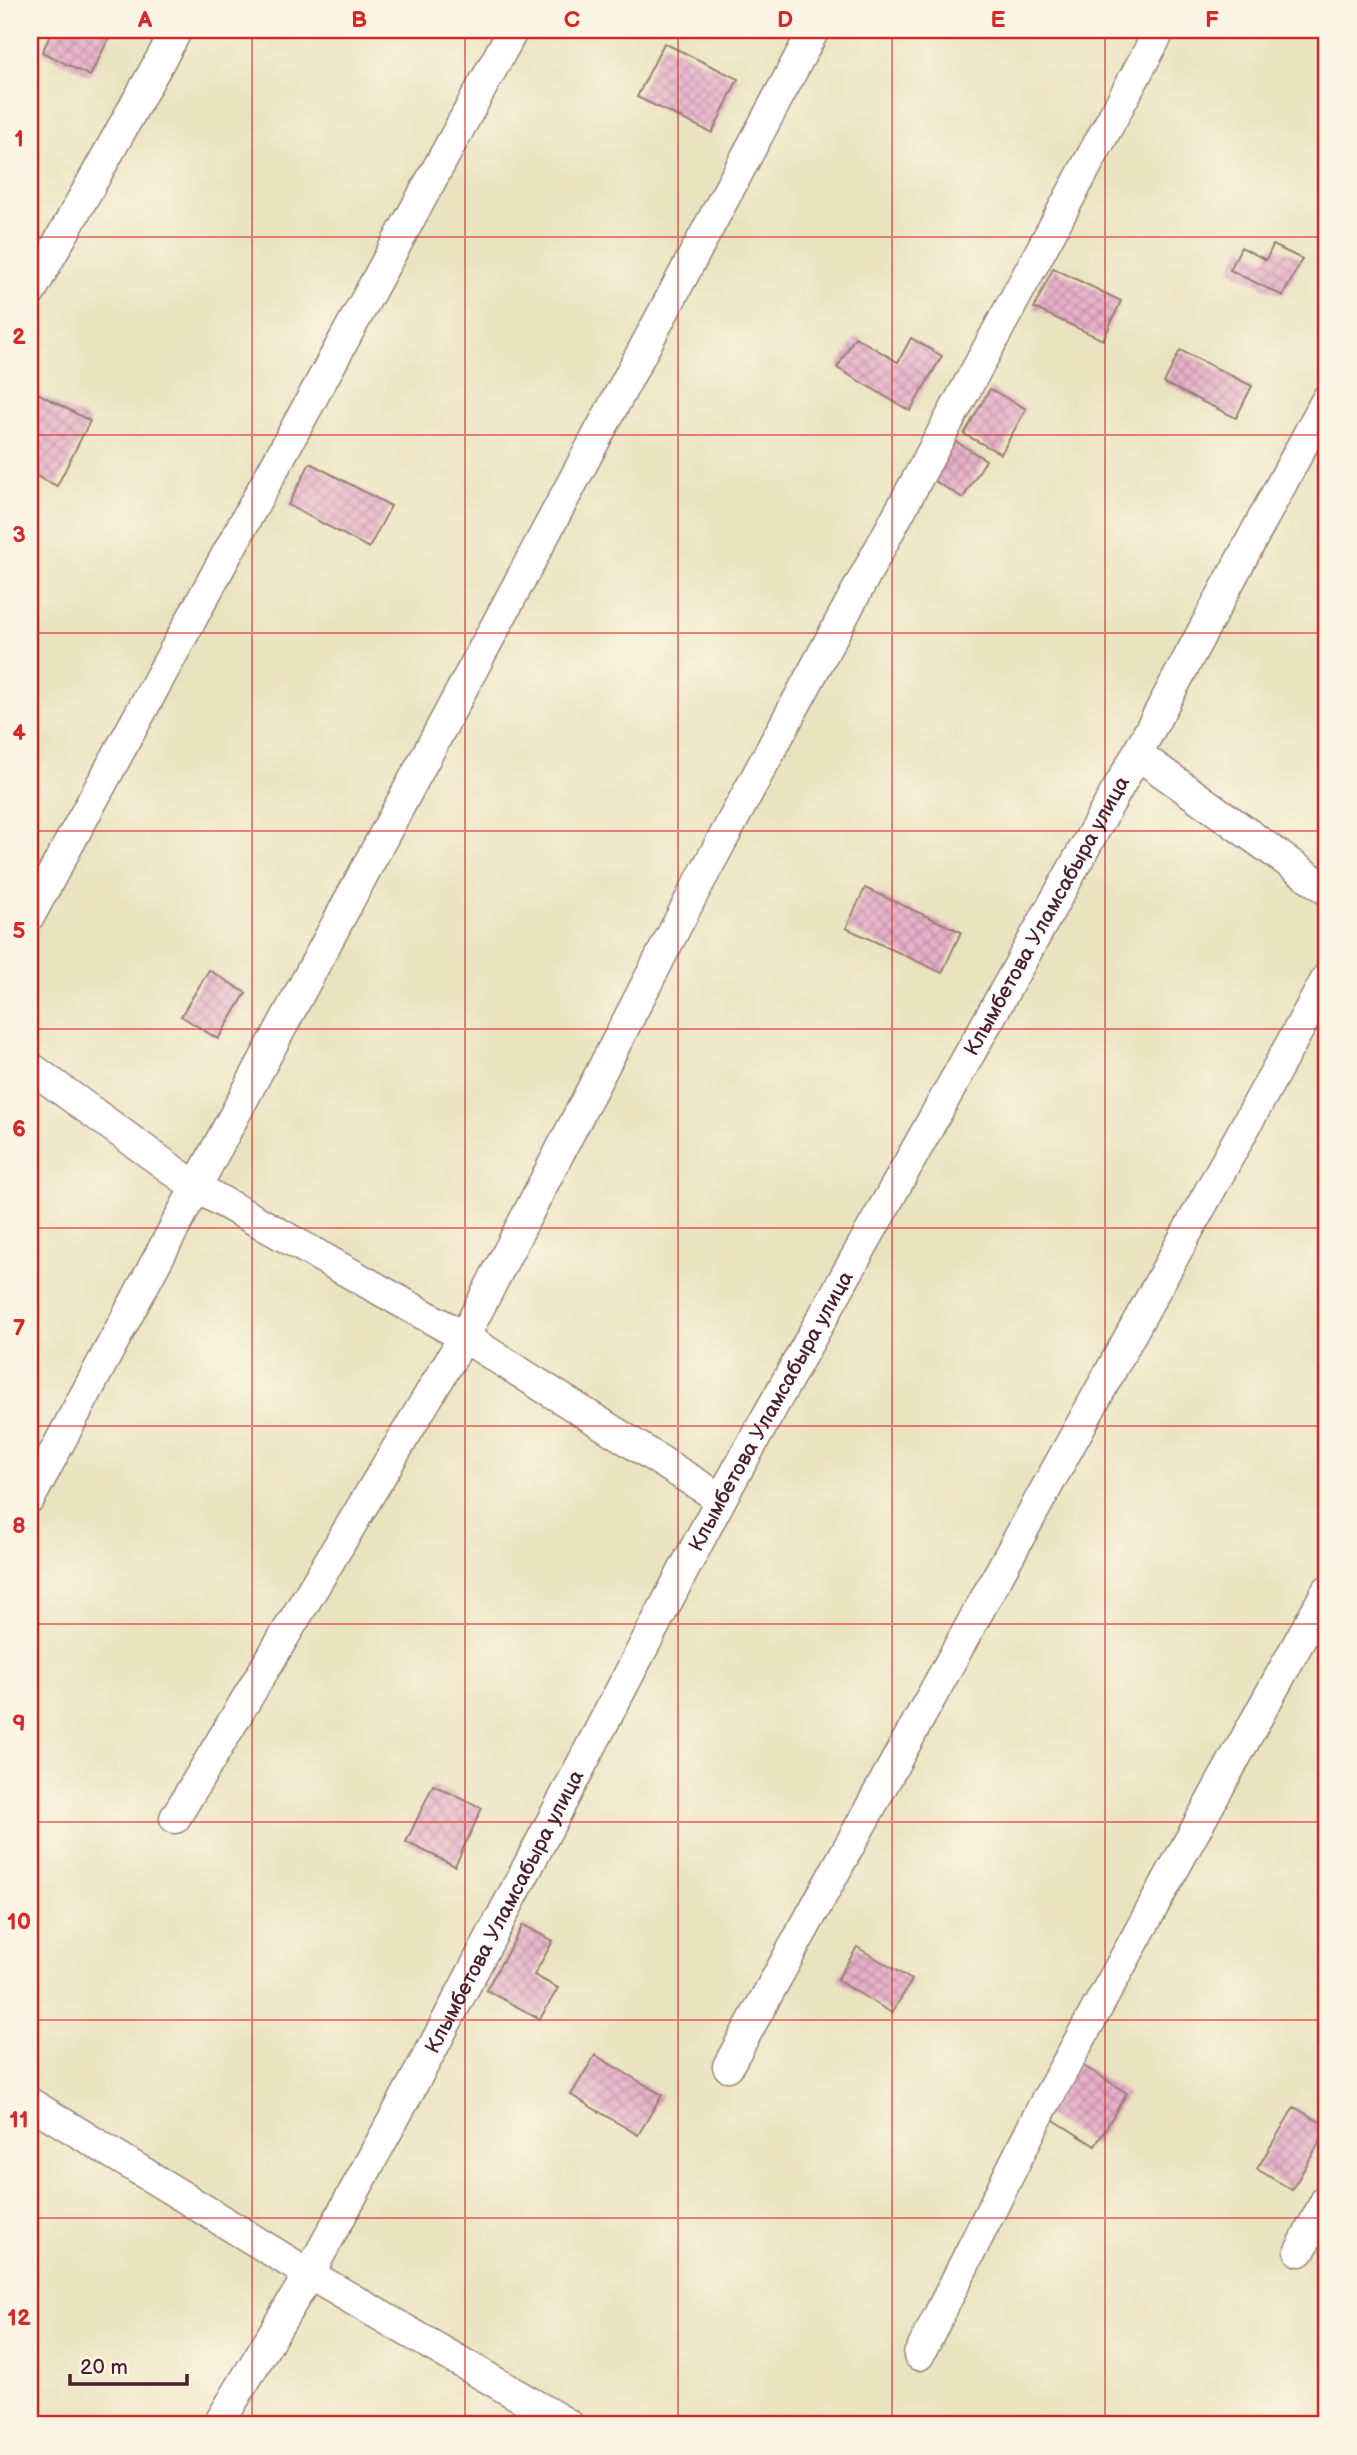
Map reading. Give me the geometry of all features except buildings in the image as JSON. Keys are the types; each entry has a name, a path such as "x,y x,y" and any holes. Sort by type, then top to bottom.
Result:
{"street":[{"path":"30,293 177,30"},
{"path":"30,915 513,30"},
{"path":"30,1498 814,30"},
{"path":"175,1818 464,1337 694,892 1160,30"},
{"name":"Клымбетова Уламсабыра улица","path":"218,2425 309,2274 432,2049 720,1499 1137,754 1327,399"},
{"path":"1137,754 1327,890"},
{"path":"728,2066 1327,978"},
{"path":"30,1067 196,1187 464,1337 720,1499"},
{"path":"919,2355 1041,2110 1327,1591"},
{"path":"30,2104 309,2274 569,2425"},
{"path":"1300,2251 1327,2198"}]}
